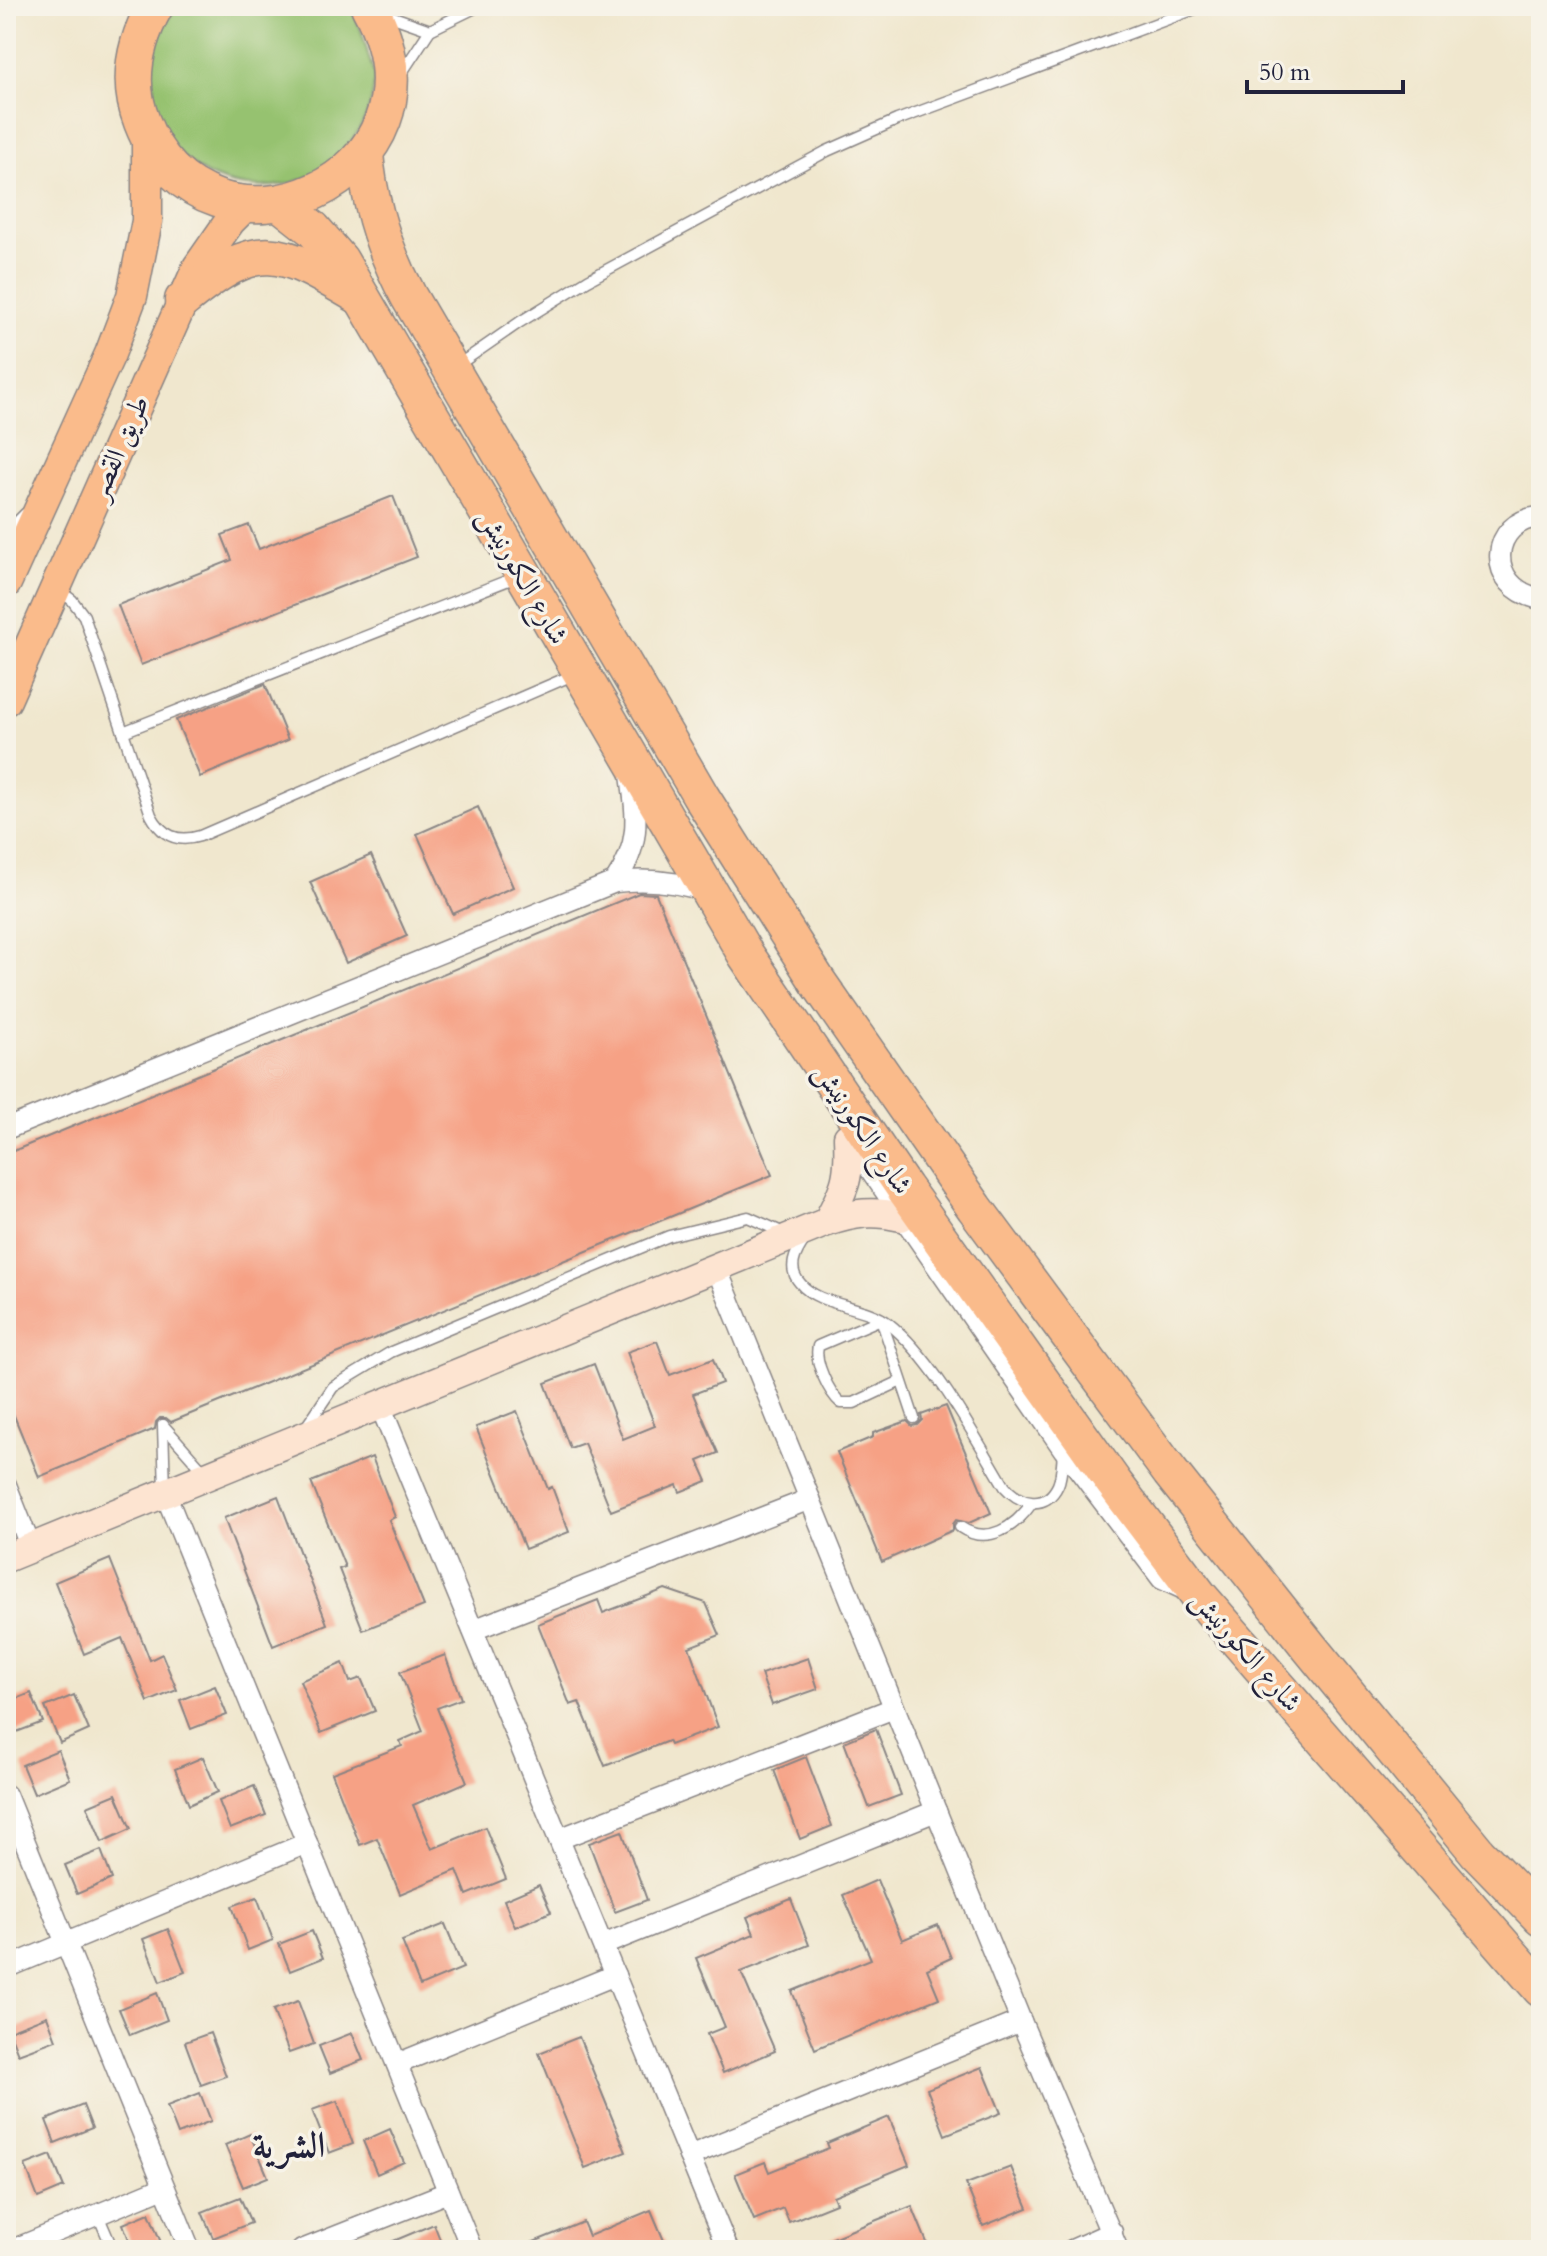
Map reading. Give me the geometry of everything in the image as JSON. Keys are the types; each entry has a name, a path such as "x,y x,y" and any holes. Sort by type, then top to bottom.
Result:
{"highway":[{"path":"149,12 137,45 134,68 134,91 147,134 161,156 188,181 222,199 264,204 304,197 327,187 348,172 365,153 384,117 390,73 380,27 369,6"},
{"name":"شارع الكورنيش","path":"365,153 371,203 387,251 450,371 702,798 818,982 967,1196 1170,1472 1478,1853 1541,1918"},
{"name":"شارع الكورنيش","path":"264,204 313,229 327,244 362,298 746,955 904,1188 1114,1483 1200,1597 1541,1989"},
{"path":"183,300 233,264 274,256 306,264 362,298"}],"main road":[{"name":"طريق القصر","path":"6,583 110,354 132,296 147,221 147,134"},
{"name":"طريق القصر","path":"6,700 183,300 212,244 264,204"}],"street":[{"path":"6,540 40,505"},
{"path":"1541,517 1516,526 1504,539 1500,556 1503,574 1512,587 1526,596 1541,599"},
{"path":"615,882 629,858 636,832 628,754"},
{"path":"6,1129 546,921 615,882 654,879 709,892"},
{"path":"746,955 848,1137 1064,1450 1162,1579 1200,1597"},
{"path":"827,1222 841,1197 849,1170 848,1137"},
{"path":"6,1485 18,1553 827,1222 854,1213 878,1211 901,1217"},
{"path":"716,1267 1021,2021 1115,2241 1072,2250"},
{"path":"380,1405 728,2250"},
{"path":"165,1493 472,2250"},
{"path":"473,1630 810,1499"},
{"path":"559,1839 894,1708"},
{"path":"6,1795 190,2250"},
{"path":"603,1945 936,1811"},
{"path":"6,1968 307,1843"},
{"path":"397,2064 615,1975"},
{"path":"689,2156 1021,2021"},
{"path":"12,2250 164,2187"},
{"path":"302,2250 448,2192"}],"lane":[{"path":"369,6 392,18 430,30"},
{"path":"389,97 430,30 479,6"},
{"path":"450,371 577,286 827,151 897,120 1203,6"},
{"path":"123,732 523,574"},
{"path":"55,588 72,600 84,616 156,826 176,839 189,840 580,672"},
{"path":"299,1438 333,1387 391,1352 669,1236 748,1217 791,1236"},
{"path":"827,1222 796,1252 792,1268 798,1282 807,1290 832,1301 869,1312 900,1335 937,1379 1005,1487 1016,1499 1032,1503 1048,1498 1058,1485 1064,1450"},
{"path":"881,1319 914,1418"},
{"path":"881,1319 823,1342 816,1354 831,1392 841,1403 854,1403 901,1381"},
{"path":"165,1493 163,1425 208,1475"},
{"path":"960,1527 975,1535 995,1534 1016,1522 1032,1503"},
{"path":"98,2215 113,2250"}],"green space":[{"path":"176,6 348,6 358,21 374,79 370,106 363,123 333,162 308,177 288,183 246,186 207,174 189,162 168,137 152,91 156,47"}],"building":[{"path":"393,496 417,557 141,665 118,605 232,560 222,535 249,525 259,549"},
{"path":"265,684 288,740 200,777 176,720"},
{"path":"478,807 513,887 453,914 417,834"},
{"path":"371,855 407,936 346,963 310,882"},
{"path":"639,893 656,894 772,1175 171,1422 160,1418 155,1429 39,1477 6,1396 6,1154"},
{"path":"657,1341 670,1375 713,1359 722,1383 693,1394 718,1453 698,1461 707,1481 680,1492 677,1485 611,1511 584,1443 570,1448 545,1383 594,1364 623,1439 655,1426 627,1352"},
{"path":"946,1406 991,1513 969,1523 956,1520 953,1530 882,1562 837,1452 873,1437 873,1433 907,1421 912,1426 917,1425 922,1420 921,1415"},
{"path":"517,1411 569,1532 525,1549 476,1427"},
{"path":"372,1457 395,1517 389,1520 424,1606 363,1630 339,1569 345,1567 311,1482"},
{"path":"278,1496 327,1624 273,1646 224,1518"},
{"path":"110,1559 150,1660 162,1654 177,1690 148,1702 122,1638 84,1654 55,1582"},
{"path":"665,1589 706,1603 720,1635 689,1647 718,1727 670,1745 668,1741 605,1766 579,1702 570,1705 538,1624 598,1600 603,1613"},
{"path":"445,1655 461,1699 437,1708 467,1782 413,1805 432,1849 485,1827 506,1879 467,1895 457,1870 400,1894 377,1838 360,1845 332,1773 402,1746 400,1741 423,1731 400,1672"},
{"path":"808,1658 818,1689 772,1705 761,1674"},
{"path":"343,1663 350,1682 361,1678 375,1711 321,1733 300,1681"},
{"path":"215,1686 227,1715 191,1729 180,1700"},
{"path":"31,1693 43,1722 6,1736 6,1703"},
{"path":"74,1695 89,1730 60,1743 45,1707"},
{"path":"876,1729 901,1795 869,1807 844,1742"},
{"path":"58,1750 70,1779 34,1794 22,1765"},
{"path":"203,1757 218,1792 189,1805 175,1769"},
{"path":"806,1757 832,1826 800,1839 774,1770"},
{"path":"254,1786 266,1815 230,1829 219,1801"},
{"path":"116,1794 131,1829 102,1842 87,1806"},
{"path":"622,1831 647,1900 615,1912 589,1843"},
{"path":"101,1850 112,1879 77,1894 65,1865"},
{"path":"877,1880 902,1940 938,1925 951,1958 927,1969 939,1998 815,2049 792,1991 871,1959 843,1895"},
{"path":"539,1885 551,1912 515,1927 504,1900"},
{"path":"257,1897 273,1940 248,1950 232,1906"},
{"path":"791,1899 809,1945 741,1972 775,2051 723,2073 707,2034 725,2027 696,1958 754,1934 747,1917"},
{"path":"445,1924 463,1968 420,1986 402,1941"},
{"path":"168,1929 185,1972 160,1982 143,1939"},
{"path":"312,1931 323,1958 290,1971 279,1944"},
{"path":"157,1993 167,2020 130,2035 119,2009"},
{"path":"298,2001 314,2044 289,2053 273,2010"},
{"path":"47,2016 56,2040 18,2054 9,2031"},
{"path":"210,2033 226,2076 201,2085 185,2042"},
{"path":"352,2033 363,2060 330,2073 319,2046"},
{"path":"579,2037 626,2152 585,2168 539,2053"},
{"path":"982,2067 1001,2113 945,2135 927,2089"},
{"path":"200,2093 211,2121 178,2134 167,2106"},
{"path":"337,2101 353,2144 329,2153 312,2110"},
{"path":"83,2105 92,2128 55,2143 46,2120"},
{"path":"889,2117 909,2165 833,2196 836,2203 789,2222 783,2208 754,2220 735,2174 765,2162 769,2172 829,2148 827,2143"},
{"path":"390,2129 404,2162 377,2174 363,2141"},
{"path":"250,2134 268,2177 243,2187 225,2145"},
{"path":"51,2155 64,2187 38,2198 25,2165"},
{"path":"1011,2167 1028,2208 983,2226 966,2184"},
{"path":"240,2197 251,2223 213,2238 202,2212"},
{"path":"912,2206 930,2250 804,2250 852,2230"},
{"path":"651,2210 668,2250 514,2250 583,2222 589,2236"},
{"path":"149,2213 164,2250 133,2250 123,2224"},
{"path":"434,2224 444,2250 372,2250"}],"district":[{"name":"الشرية","path":"289,2144"}]}
